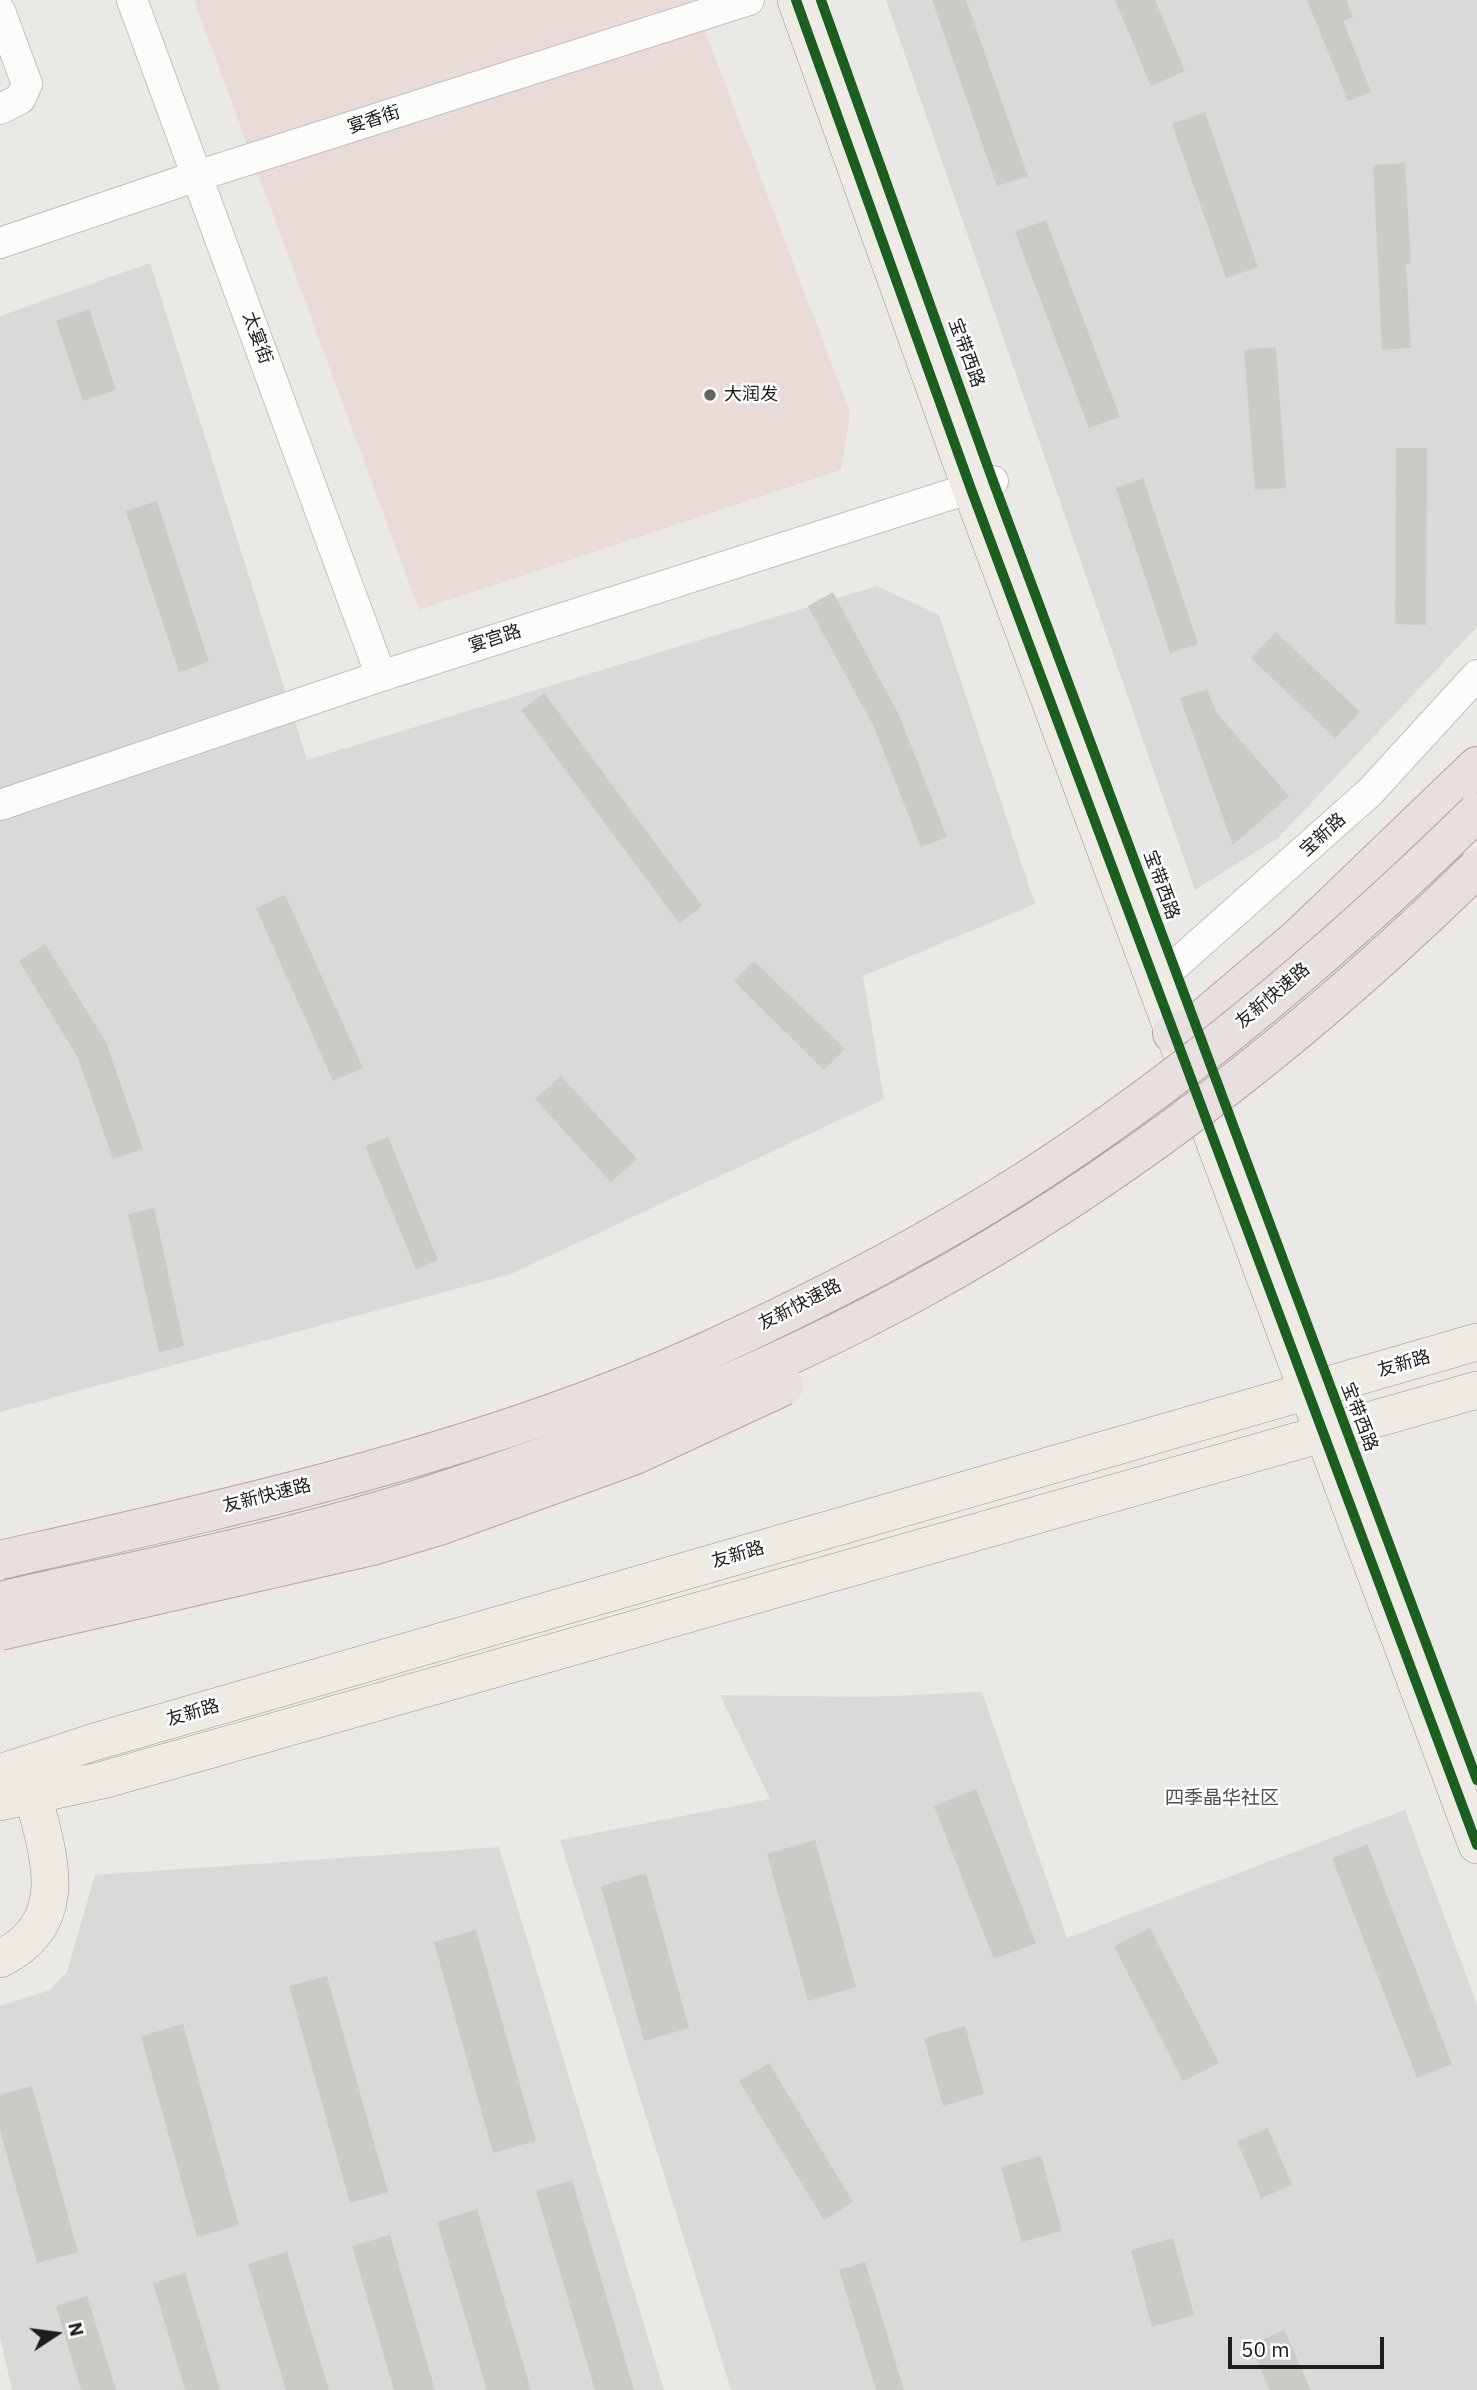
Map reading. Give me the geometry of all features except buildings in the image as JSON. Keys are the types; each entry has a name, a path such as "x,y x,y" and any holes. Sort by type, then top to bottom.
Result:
{"highway":[{"path":"1183,1029 1299,937 1477,766"},
{"name":"友新快速路","path":"0,1560 332,1481 416,1457 518,1424 702,1353 799,1307 907,1250 1024,1182 1121,1115 1224,1037 1356,927 1477,813"},
{"path":"0,1601 338,1522 455,1487 619,1430 799,1350 922,1288 1144,1149 1245,1074 1376,963 1477,868"},
{"path":"0,1631 372,1546 579,1478 715,1418 858,1349 896,1327 1044,1214"}],"main road":[{"name":"宝带西路","path":"796,0 982,485 1333,1431 1477,1845"},
{"name":"宝带西路","path":"821,0 982,485"},
{"name":"友新路","path":"0,1773 120,1734 1477,1342"},
{"path":"0,1959 19,1947 34,1932 51,1892 50,1861 17,1799 103,1780 1477,1390"},
{"name":"宝带西路","path":"1333,1431 1477,1780"}],"street":[{"name":"太宴街","path":"132,0 381,676"},
{"name":"宴香街","path":"0,243 197,176 749,0"},
{"path":"0,11 27,84 20,99 0,109"},
{"name":"宴宫路","path":"0,805 381,676 982,485"},
{"name":"宝新路","path":"1162,971 1370,792 1477,675"}],"shaded area":[{"path":"194,0 693,0 850,412 841,470 419,610"},
{"path":"886,0 1477,0 1477,627 1278,838 1195,890"},
{"path":"150,263 307,760 877,586 939,615 1035,904 863,976 884,1099 511,1274 0,1412 0,316"},
{"path":"982,1692 1067,1938 1405,1810 1477,2005 1477,2390 731,2390 560,1840 770,1799 720,1695 866,1697"},
{"path":"499,1847 664,2390 12,2390 0,2337 0,2006 50,1990 67,1972 95,1875"}],"cycle path":[{"path":"796,0 971,489 1477,1845"},
{"path":"821,0 993,481 1477,1780"}],"place":[{"name":"大润发","path":"710,395"}],"district":[{"name":"四季晶华社区","path":"1222,1799"}]}
